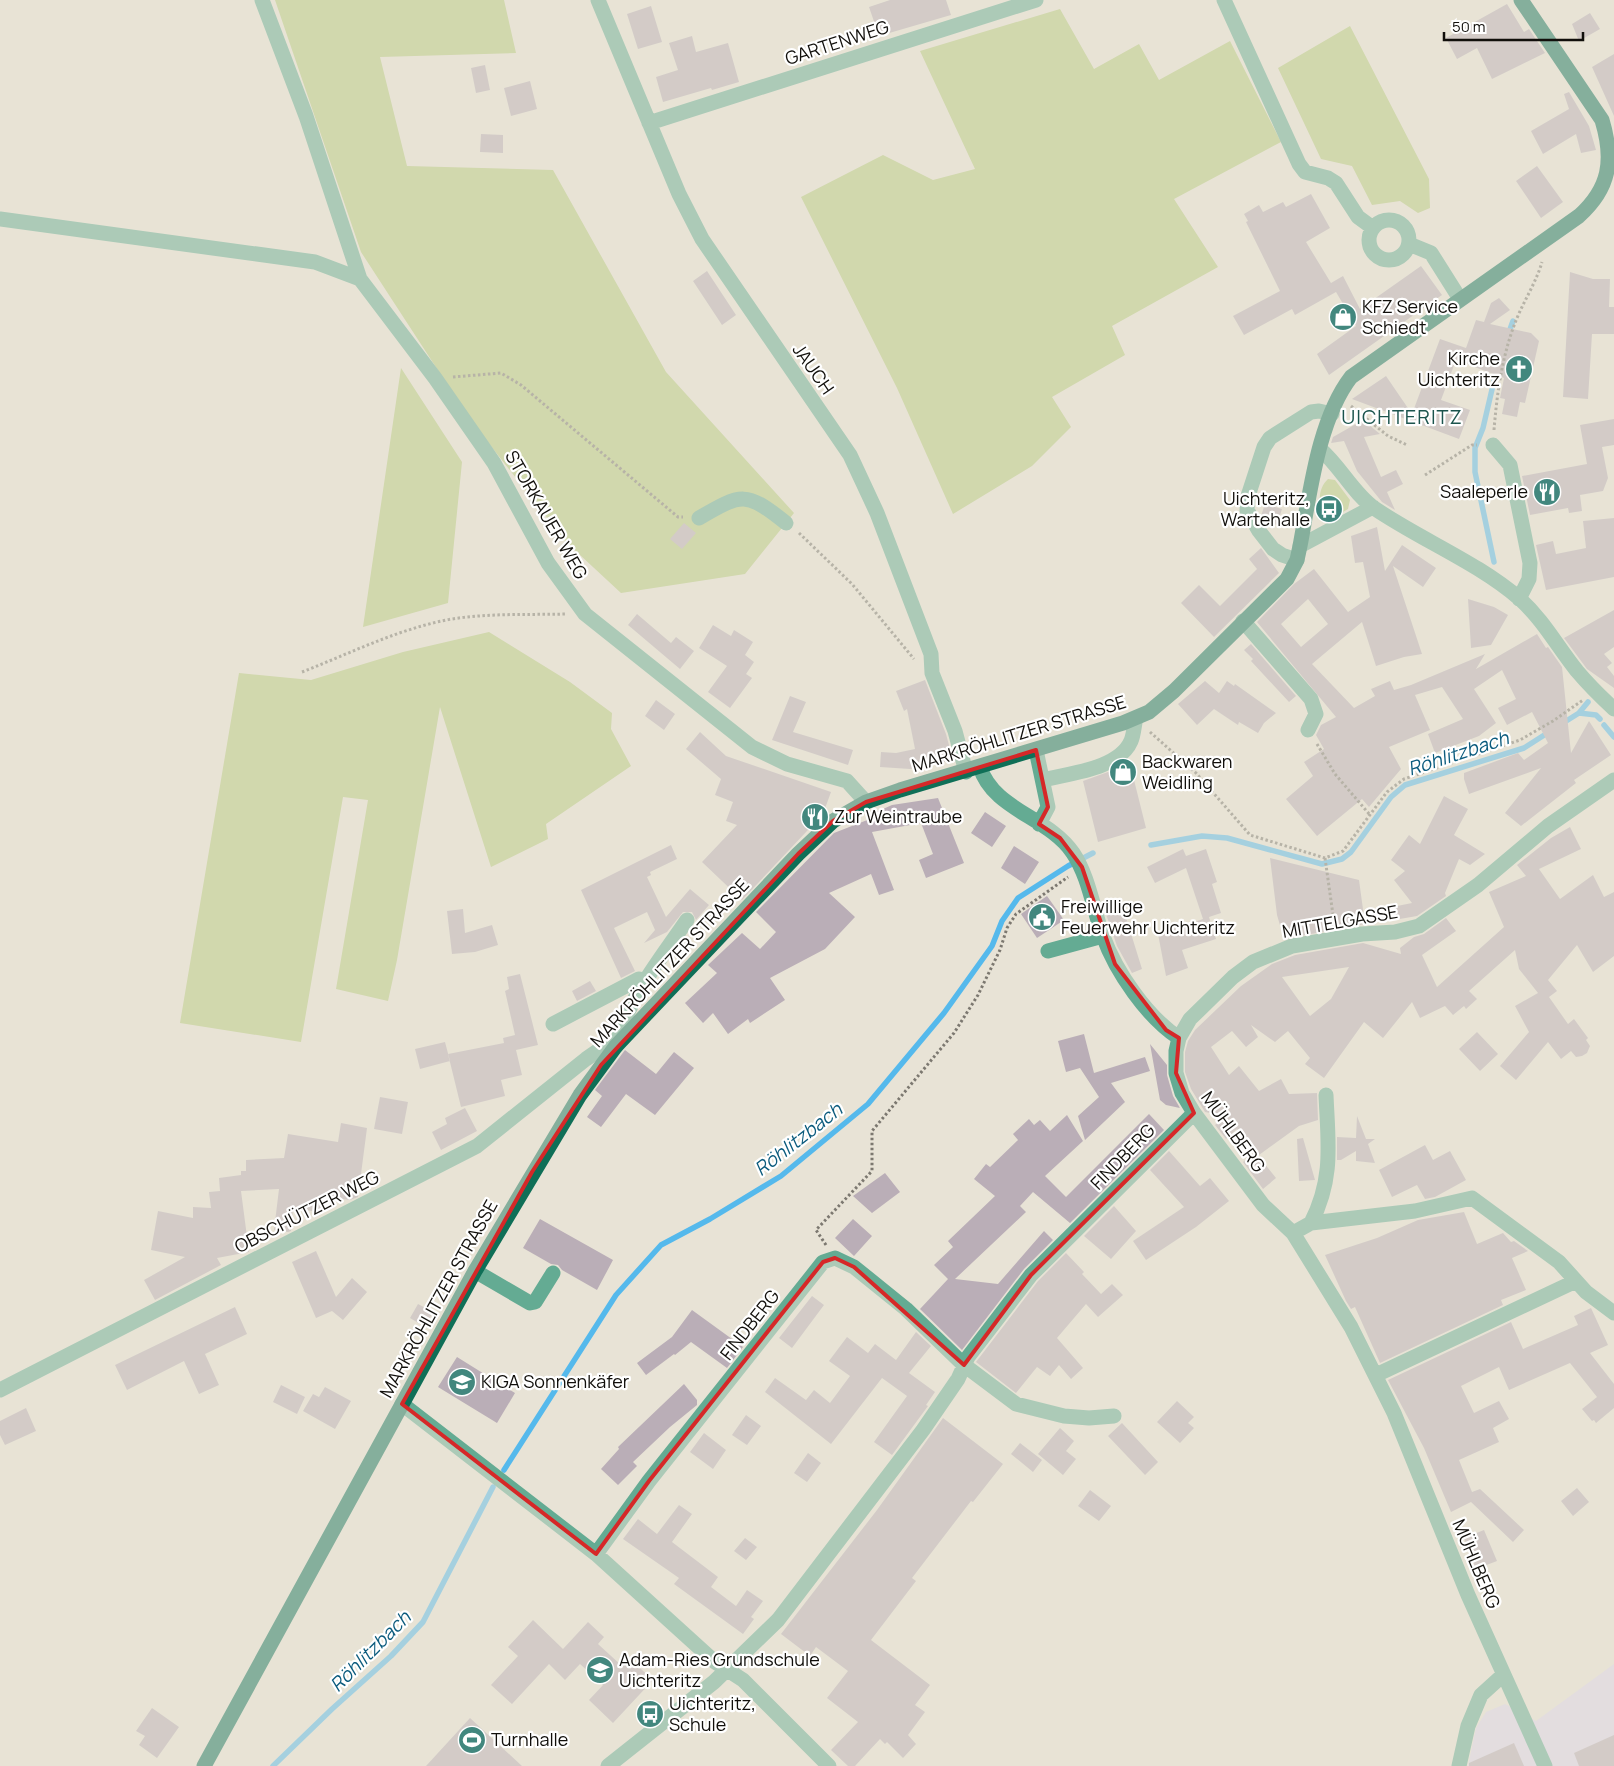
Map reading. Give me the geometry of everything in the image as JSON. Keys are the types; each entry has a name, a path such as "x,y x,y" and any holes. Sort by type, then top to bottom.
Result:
{"main road":[{"path":"1299,553 1320,450 1339,396 1351,377 1590,206 1600,194 1612,170 1610,143 1602,120 1521,0"},
{"name":"MARKRÖHLITZER STRASSE","path":"204,1766 475,1271 580,1095 616,1046 798,854 833,822 866,802 924,782 973,770 1136,718 1168,697 1287,578 1299,553"}],"street":[{"path":"262,0 306,116 360,279"},
{"name":"JAUCH","path":"598,0 679,194 702,238 850,455 877,512 931,654 932,673 973,770 993,792 1060,838 1072,852 1082,867 1103,936 1115,964 1132,989 1166,1030 1179,1038"},
{"name":"GARTENWEG","path":"649,123 1036,0"},
{"path":"1224,0 1299,164 1305,172 1328,178 1336,183 1358,217 1373,228"},
{"path":"0,219 315,262 360,279"},
{"path":"1386,220 1398,222 1408,231 1409,244 1403,256 1390,260 1377,256 1370,245 1373,228 1386,220"},
{"path":"1409,244 1431,253 1460,299"},
{"name":"STORKAUER WEG","path":"360,279 435,378 494,463 548,563 585,614 752,747 787,764 846,781 866,802"},
{"path":"1332,414 1319,411 1311,412 1270,438 1264,447 1248,496 1247,510 1259,531 1273,549 1299,553 1373,507"},
{"path":"1493,445 1510,465 1530,563 1529,579 1519,599"},
{"path":"1320,450 1333,461 1373,507 1426,538 1519,599 1548,629 1576,670 1614,709"},
{"path":"699,518 730,499 747,498 767,507 786,523"},
{"path":"1243,621 1311,699 1316,714 1308,730"},
{"path":"1043,780 1112,762 1123,753 1131,741 1136,718"},
{"path":"1036,750 1048,807 1039,824"},
{"name":"MITTELGASSE","path":"1179,1038 1190,1019 1233,977 1253,962 1292,946 1336,938 1395,932 1419,926 1478,885 1548,826 1614,780"},
{"path":"616,1046 621,1022 687,920"},
{"path":"1048,951 1103,936"},
{"path":"553,1024 638,979 646,981"},
{"name":"MÜHLBERG","path":"1179,1038 1176,1052 1176,1073 1182,1093 1194,1113 1263,1205 1293,1233 1351,1327 1376,1374 1503,1675 1545,1766"},
{"name":"OBSCHÜTZER WEG","path":"0,1390 477,1146 586,1059 599,1050 616,1046"},
{"path":"1311,1223 1323,1192 1329,1168 1326,1095"},
{"name":"FINDBERG","path":"608,1766 728,1670 778,1620 924,1430 958,1379 968,1356 1031,1275 1194,1113"},
{"path":"1293,1233 1311,1223 1415,1211 1472,1198 1559,1262 1586,1292 1614,1313"},
{"path":"835,1258 854,1267 898,1303 964,1365 1003,1396 1023,1407 1064,1416 1089,1418 1114,1416"},
{"name":"FINDBERG","path":"596,1554 649,1482 823,1262 835,1258"},
{"path":"475,1271 530,1303 535,1302 553,1273"},
{"path":"1376,1374 1576,1281"},
{"path":"402,1404 596,1554 715,1662 742,1680 829,1766"},
{"path":"1459,1766 1468,1726 1481,1695 1503,1675"}],"path":[{"path":"1493,445 1496,394 1514,324 1529,290 1538,277 1543,260 1539,244"},
{"path":"435,378 501,373 521,385 678,517 699,518"},
{"path":"1339,396 1388,436 1407,445"},
{"path":"1425,475 1472,446"},
{"path":"786,523 807,540 852,584 914,659 932,673"},
{"path":"302,672 396,634 452,619 506,615 585,614"},
{"path":"1136,718 1196,773 1250,836 1325,858 1343,851 1386,792 1404,779 1520,740 1553,721 1596,691"},
{"path":"1308,730 1335,774 1370,815"},
{"path":"1325,858 1336,938"},
{"path":"835,1258 816,1230 872,1171 872,1131 954,1033 978,995 1000,950 1007,928 1016,914 1082,867"}],"highlighted area":[{"path":"1036,750 1048,807 1039,824 1060,838 1082,867 1115,964 1166,1030 1179,1038 1176,1073 1194,1113 1031,1275 964,1365 854,1267 835,1258 823,1262 649,1481 596,1554 402,1404 532,1172 601,1065 798,854 833,821 866,802"}],"shaded area":[{"path":"1614,1664 1614,1766 1468,1766 1476,1728 1486,1712 1505,1704 1536,1721"}],"green space":[{"path":"275,0 504,0 516,53 380,57 407,166 553,170 666,372 794,513 745,574 621,593 566,542 469,418 361,252"},
{"path":"1060,9 1094,69 1139,44 1159,80 1230,41 1281,142 1174,199 1218,267 1112,326 1125,355 1052,397 1071,427 1032,466 953,514 897,388 801,197 883,155 933,180 975,169 920,51"},
{"path":"1350,26 1429,179 1430,208 1418,213 1400,201 1372,205 1352,166 1321,159 1278,68"},
{"path":"401,368 462,462 448,603 363,627"},
{"path":"1328,479 1335,480 1350,500 1348,509 1333,518 1324,511 1320,500 1321,489"},
{"path":"489,632 570,682 612,713 611,729 631,766 546,824 548,839 491,867 440,707 397,960 388,1001 336,989 368,800 343,797 301,1042 180,1023 239,673 311,680 403,652"}],"building":[{"path":"890,0 946,0 951,15 879,36 869,7"},
{"path":"1507,4 1524,32 1529,29 1545,53 1492,79 1477,48 1457,59 1446,38"},
{"path":"651,6 662,42 638,49 627,14"},
{"path":"1590,13 1600,29 1579,41 1572,24"},
{"path":"692,36 696,52 728,43 739,82 663,102 656,77 678,70 669,43"},
{"path":"1614,54 1614,116 1592,67"},
{"path":"485,65 490,90 476,93 471,68"},
{"path":"530,81 537,109 511,116 504,88"},
{"path":"1569,92 1589,126 1596,150 1581,153 1576,134 1543,154 1531,131 1569,109 1564,94"},
{"path":"481,134 503,135 503,153 480,152"},
{"path":"1537,166 1563,202 1541,218 1516,181"},
{"path":"1311,194 1330,228 1306,242 1331,283 1343,276 1360,309 1421,266 1442,295 1329,375 1317,354 1356,326 1336,292 1295,315 1292,309 1244,335 1233,316 1280,291 1246,222 1248,221 1244,214 1259,205 1263,212 1283,202 1286,207"},
{"path":"707,271 736,315 722,325 693,281"},
{"path":"1570,272 1593,279 1610,279 1609,307 1614,307 1614,334 1592,334 1588,399 1563,397"},
{"path":"1499,298 1510,310 1490,324 1531,333 1539,341 1525,403 1520,402 1517,417 1502,414 1505,399 1500,398 1504,378 1456,360 1441,400 1470,410 1459,439 1352,399 1386,376 1412,414 1440,339 1466,348 1476,320 1484,322 1491,303"},
{"path":"1614,419 1614,445 1602,447 1608,478 1603,491 1580,495 1582,511 1569,513 1568,508 1530,515 1522,476 1587,464 1580,425"},
{"path":"1363,420 1380,434 1364,437 1381,477 1396,470 1403,484 1387,492 1395,510 1382,502 1357,471 1344,441 1331,443 1333,437"},
{"path":"1265,504 1282,509 1277,525 1264,521 1261,516"},
{"path":"1614,518 1614,577 1546,590 1536,545 1553,541 1556,554 1586,548 1583,521"},
{"path":"684,523 696,533 682,549 670,539"},
{"path":"1377,527 1385,571 1402,545 1436,568 1423,587 1393,566 1422,654 1404,657 1376,666 1362,622 1312,664 1354,708 1375,696 1371,689 1390,681 1394,690 1411,685 1485,654 1476,669 1537,634 1562,667 1571,753 1589,721 1611,755 1574,780 1576,783 1521,826 1505,813 1541,768 1469,794 1464,773 1518,753 1524,760 1548,743 1532,712 1507,725 1498,708 1516,699 1502,670 1474,689 1496,723 1479,736 1435,753 1428,734 1463,719 1442,687 1415,695 1430,730 1389,747 1401,769 1369,807 1362,799 1317,836 1286,799 1313,776 1304,762 1324,749 1316,735 1321,725 1336,717 1257,622 1294,584 1314,569 1348,612 1370,597 1363,562 1355,563 1351,536","holes":["1308,599 1328,624 1301,647 1281,624"]},
{"path":"1261,548 1279,573 1214,637 1181,603 1199,585 1220,606 1257,569 1249,559"},
{"path":"1468,599 1494,607 1508,615 1491,645 1471,648"},
{"path":"1614,610 1614,647 1604,654 1612,663 1607,667 1614,676 1614,688 1587,669 1564,638"},
{"path":"637,614 671,643 676,637 694,651 680,669 628,625"},
{"path":"713,625 731,636 734,630 753,642 745,655 754,662 746,674 752,678 730,708 708,692 727,666 699,648"},
{"path":"1251,644 1296,696 1289,702 1251,661 1253,659 1244,650"},
{"path":"925,680 946,734 953,760 910,769 880,767 881,752 896,753 915,749 907,709 904,711 896,691"},
{"path":"1205,681 1219,693 1227,681 1234,686 1235,684 1276,713 1264,723 1258,733 1239,722 1238,725 1214,709 1197,725 1178,704"},
{"path":"790,696 806,702 793,732 853,750 848,765 772,740"},
{"path":"656,700 675,714 664,730 645,716"},
{"path":"700,732 726,756 831,792 823,814 742,900 702,862 737,825 726,821 733,802 715,795 721,779 686,749"},
{"path":"1130,764 1146,828 1098,842 1083,781"},
{"path":"1444,796 1468,809 1454,835 1485,854 1470,865 1459,859 1445,893 1446,896 1417,916 1394,920 1392,907 1412,903 1394,880 1405,871 1391,860 1409,835 1420,844"},
{"path":"938,798 964,863 926,878 919,860 933,854 921,823 872,832 894,890 879,895 871,874 829,893 855,917 825,949 770,978 785,1000 750,1023 748,1019 728,1034 713,1013 703,1023 685,1003 717,973 708,965 742,933 760,949 776,932 756,912 834,833 875,817 874,813 892,805"},
{"path":"985,812 1006,826 992,847 971,833"},
{"path":"1570,827 1581,849 1539,869 1560,899 1593,875 1604,897 1614,892 1614,956 1593,972 1577,945 1548,980 1557,991 1549,997 1568,1024 1574,1019 1588,1038 1586,1040 1590,1046 1587,1053 1576,1057 1571,1051 1561,1059 1548,1042 1516,1080 1500,1066 1529,1032 1515,1006 1538,993 1519,969 1515,950 1469,991 1477,999 1466,1009 1464,1006 1453,1015 1445,1006 1420,1018 1412,1002 1383,1038 1364,1022 1324,1078 1305,1064 1310,1058 1288,1031 1275,1042 1251,1025 1258,1037 1246,1047 1232,1031 1211,1047 1229,1075 1239,1066 1259,1091 1281,1079 1289,1094 1317,1093 1318,1120 1299,1126 1259,1155 1237,1129 1226,1139 1215,1125 1225,1116 1205,1112 1191,1089 1185,1072 1185,1052 1188,1041 1195,1030 1241,986 1272,964 1295,955 1363,943 1401,954 1400,948 1414,937 1424,934 1446,918 1456,931 1422,955 1437,987 1504,927 1489,892 1526,876 1517,865 1551,838","holes":["1349,967 1331,999 1310,1016 1282,977"]},
{"path":"671,845 677,859 650,872 651,875 647,877 666,917 690,889 709,905 696,920 692,912 683,912 667,932 644,943 655,930 647,912 614,928 635,971 621,978 581,890"},
{"path":"1014,846 1039,862 1025,884 1001,868"},
{"path":"1183,849 1186,856 1206,849 1217,882 1212,884 1221,913 1209,917 1216,939 1182,950 1188,968 1166,976 1158,934 1203,919 1186,868 1155,883 1147,867"},
{"path":"1270,858 1359,880 1365,924 1284,939 1277,915"},
{"name":"Freiwillige Feuerwehr Uichteritz","path":"1047,896 1064,920 1037,938 1021,914"},
{"path":"463,909 465,933 492,925 498,945 475,952 452,954 447,911"},
{"path":"1124,911 1142,969 1132,973 1117,946 1106,914"},
{"path":"520,974 538,1045 516,1050 522,1075 501,1080 505,1096 461,1107 448,1054 504,1043 503,1038 515,1035 505,991 509,989 507,977"},
{"path":"590,981 596,991 577,1001 572,991"},
{"path":"1477,1032 1498,1054 1480,1071 1459,1049"},
{"path":"1084,1034 1094,1073 1145,1057 1150,1071 1111,1083 1125,1102 1085,1140 1078,1116 1099,1097 1080,1068 1066,1072 1058,1041"},
{"path":"445,1042 450,1061 420,1069 415,1049"},
{"path":"1150,1044 1167,1065 1167,1075 1173,1096 1180,1108 1166,1105 1160,1100"},
{"path":"625,1050 656,1074 674,1052 694,1068 655,1115 626,1094 601,1127 587,1117 602,1096 595,1090"},
{"path":"380,1097 408,1102 402,1134 374,1129"},
{"path":"465,1108 477,1131 441,1150 432,1132 447,1124 445,1118"},
{"path":"1149,1114 1164,1130 1070,1223 1033,1192 1020,1206 1026,1212 955,1279 998,1284 1044,1231 1053,1240 1024,1269 962,1350 920,1309 948,1279 934,1265 953,1247 948,1241 995,1196 974,1179 986,1164 990,1167 1018,1140 1013,1134 1029,1119 1034,1125 1040,1120 1050,1131 1067,1115 1083,1141 1045,1176 1066,1197"},
{"path":"1357,1116 1366,1139 1375,1139 1368,1144 1375,1163 1356,1161 1356,1151 1341,1160 1337,1160 1337,1137 1356,1138"},
{"path":"341,1123 367,1128 358,1197 350,1200 326,1197 324,1213 293,1208 291,1231 288,1232 274,1230 279,1189 241,1191 249,1252 217,1258 221,1265 155,1300 144,1280 185,1257 151,1250 158,1211 193,1218 193,1207 211,1208 209,1192 220,1191 219,1178 241,1175 241,1171 246,1171 246,1160 284,1158 288,1134 338,1142"},
{"path":"1303,1138 1315,1180 1299,1181 1297,1139"},
{"path":"1425,1145 1433,1160 1450,1151 1466,1180 1435,1197 1425,1199 1417,1185 1392,1197 1379,1170"},
{"path":"1169,1151 1200,1186 1210,1178 1229,1201 1196,1227 1146,1260 1133,1241 1184,1207 1150,1170"},
{"path":"1255,1152 1276,1178 1263,1189 1243,1162"},
{"path":"885,1173 900,1192 872,1213 853,1196"},
{"path":"1114,1206 1136,1231 1111,1259 1084,1236"},
{"path":"1464,1212 1477,1244 1503,1233 1511,1242 1514,1241 1528,1251 1512,1258 1526,1290 1501,1300 1503,1305 1380,1363 1355,1307 1351,1309 1346,1301 1325,1255 1377,1238 1418,1220"},
{"path":"540,1219 613,1260 597,1290 562,1270 558,1265 551,1264 523,1248"},
{"path":"853,1219 872,1236 854,1256 835,1238"},
{"path":"316,1251 336,1297 352,1278 367,1292 343,1320 332,1311 316,1318 292,1262"},
{"path":"1066,1253 1101,1294 1112,1284 1123,1295 1098,1317 1086,1304 1057,1338 1083,1368 1071,1379 1059,1365 1050,1376 1037,1367 1016,1393 976,1362 1038,1281"},
{"path":"812,1296 824,1305 792,1348 779,1338"},
{"path":"418,1304 433,1312 425,1327 410,1318"},
{"path":"235,1307 247,1334 205,1354 219,1385 199,1394 184,1361 127,1390 115,1365"},
{"path":"1591,1308 1608,1345 1590,1353 1614,1384 1614,1408 1596,1423 1594,1420 1592,1421 1582,1409 1597,1397 1570,1363 1509,1390 1499,1367 1461,1386 1474,1413 1499,1401 1509,1419 1493,1428 1499,1442 1459,1460 1472,1492 1480,1489 1524,1530 1513,1542 1471,1502 1451,1512 1424,1448 1388,1380 1511,1322 1523,1349 1578,1325 1574,1316"},
{"path":"692,1310 743,1347 727,1368 691,1342 646,1375 637,1363 672,1337"},
{"path":"916,1332 931,1346 909,1373 935,1392 926,1405 928,1406 892,1455 874,1442 907,1396 882,1378 831,1444 765,1392 775,1378 806,1400 814,1390 830,1403 850,1376 829,1361 847,1337 868,1353 875,1344 896,1360"},
{"path":"457,1357 515,1393 497,1423 438,1387"},
{"path":"684,1384 697,1400 697,1405 670,1427 633,1462 637,1466 618,1485 601,1469 619,1449 618,1447"},
{"path":"281,1385 305,1397 297,1414 273,1402"},
{"path":"325,1387 351,1401 335,1429 303,1411 313,1394 319,1397"},
{"path":"1177,1401 1194,1417 1188,1423 1194,1428 1180,1443 1157,1422"},
{"path":"26,1408 36,1431 5,1445 0,1435 0,1421"},
{"path":"746,1415 761,1426 747,1445 732,1435"},
{"path":"943,1418 1003,1464 973,1502 971,1501 912,1578 916,1581 871,1640 930,1685 915,1705 925,1712 908,1735 916,1744 903,1758 887,1742 885,1744 880,1739 855,1766 848,1766 831,1750 858,1722 827,1698 848,1671 816,1647 810,1656 781,1634 877,1510"},
{"path":"1122,1423 1158,1462 1145,1475 1108,1436"},
{"path":"1060,1428 1074,1441 1066,1451 1076,1459 1063,1475 1038,1454"},
{"path":"704,1433 726,1450 713,1469 690,1452"},
{"path":"1020,1443 1042,1460 1033,1472 1011,1454"},
{"path":"808,1453 821,1463 807,1482 794,1473"},
{"path":"1577,1488 1589,1502 1573,1516 1561,1501"},
{"path":"1090,1490 1111,1506 1099,1521 1078,1506"},
{"path":"679,1505 692,1514 672,1542 718,1577 711,1587 736,1606 747,1590 763,1601 751,1617 754,1619 743,1634 674,1584 679,1578 623,1539 638,1519 657,1534"},
{"path":"1484,1530 1497,1561 1476,1569 1464,1538"},
{"path":"745,1538 757,1547 746,1560 734,1551"},
{"path":"533,1620 563,1649 588,1622 604,1637 598,1644 622,1666 629,1658 653,1680 613,1723 589,1700 603,1685 580,1664 565,1680 549,1664 512,1704 491,1685 518,1656 508,1647"},
{"path":"152,1708 179,1727 157,1758 139,1745 145,1736 136,1731"},
{"name":"Turnhalle","path":"470,1718 522,1766 426,1766"},
{"path":"1614,1735 1614,1766 1579,1766 1574,1753"},
{"path":"1514,1743 1524,1766 1469,1766 1469,1763"}],"waterway":[{"path":"1508,335 1513,321"},
{"path":"1494,562 1475,472 1475,448 1483,428 1497,368"},
{"name":"Röhlitzbach","path":"1563,723 1579,713 1588,702"},
{"path":"1579,713 1596,715 1600,719"},
{"path":"1604,725 1614,737"},
{"name":"Röhlitzbach","path":"1151,845 1202,836 1227,838 1322,864 1342,859 1351,852 1391,797 1405,785 1524,748 1549,732"},
{"name":"Röhlitzbach","path":"504,1470 616,1295 661,1245 710,1219 781,1176 868,1104 944,1013 992,946 1002,921 1018,898 1068,866 1093,853"},
{"name":"Röhlitzbach","path":"273,1766 391,1656 423,1622 493,1487"}],"place":[{"name":"KFZ Service Schiedt","path":"1343,317"},
{"name":"Kirche Uichteritz","path":"1519,369"},
{"name":"Saaleperle","path":"1547,492"},
{"name":"Uichteritz, Wartehalle","path":"1329,509"},
{"name":"Backwaren Weidling","path":"1123,772"},
{"name":"Zur Weintraube","path":"815,817"},
{"name":"Freiwillige Feuerwehr Uichteritz","path":"1042,917"},
{"name":"KIGA Sonnenkäfer","path":"462,1382"},
{"name":"Adam-Ries Grundschule Uichteritz","path":"600,1670"},
{"name":"Uichteritz, Schule","path":"650,1714"},
{"name":"Turnhalle","path":"472,1740"}],"district":[{"name":"UICHTERITZ","path":"1402,417"}]}
